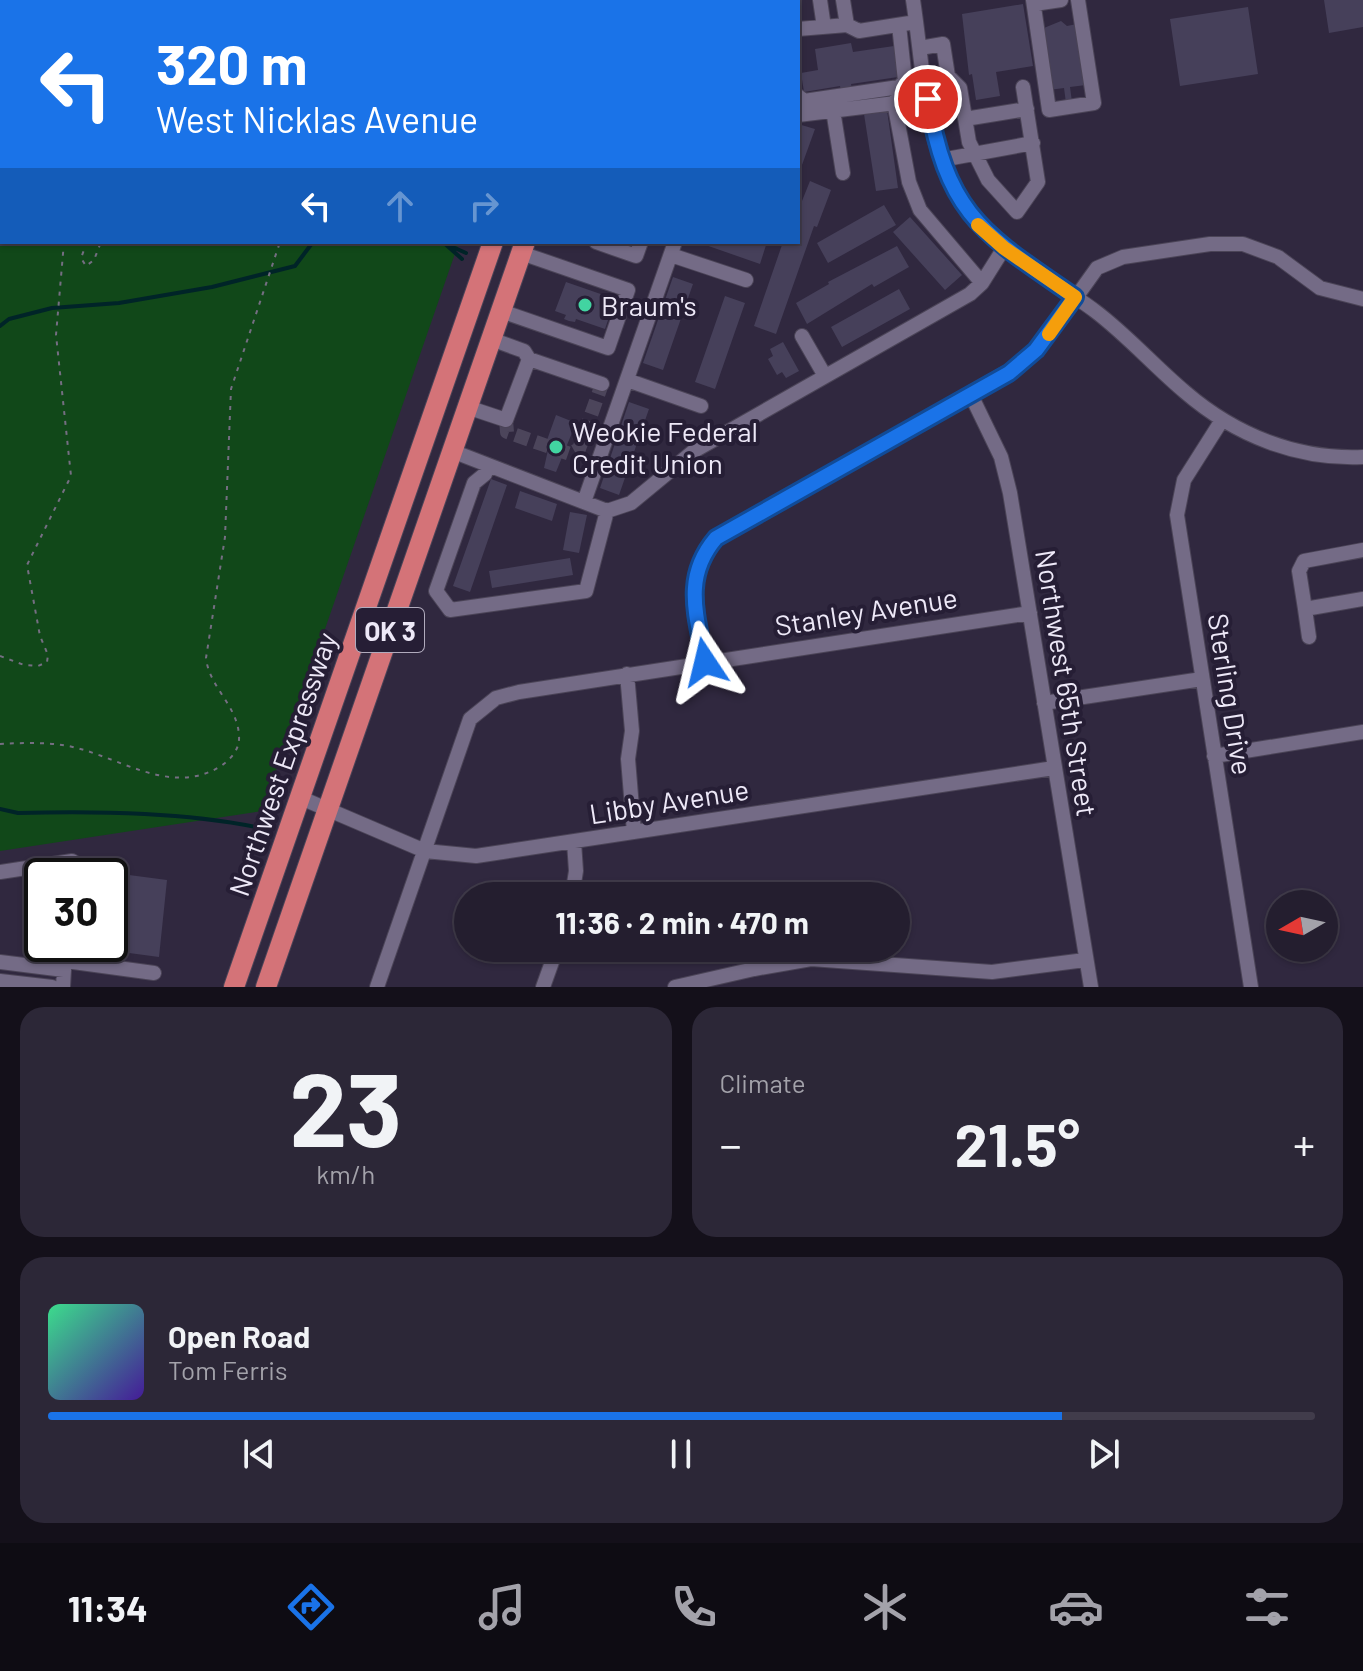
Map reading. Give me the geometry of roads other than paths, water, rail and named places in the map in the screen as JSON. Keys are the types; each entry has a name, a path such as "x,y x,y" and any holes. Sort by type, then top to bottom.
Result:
{"highway":[{"name":"Northwest Expressway","path":"234,987 492,244"},
{"name":"Northwest Expressway","path":"266,987 523,247"},
{"path":"424,441 452,451"}],"street":[{"path":"820,0 824,27"},
{"path":"843,0 847,25"},
{"path":"913,0 941,160 969,213 1004,248 1117,330 1183,391 1222,420 1259,439 1298,452 1327,457 1363,457"},
{"path":"1061,0 1034,2 1049,110 1094,103 1078,0"},
{"path":"800,29 847,25 859,31 916,22"},
{"path":"899,25 905,81"},
{"path":"920,48 943,44 948,76 960,88 974,152 988,180 1017,212 1038,182 1023,87"},
{"path":"800,98 804,101 899,87 905,81 925,78"},
{"path":"800,115 928,99"},
{"path":"898,102 909,182 920,210 982,283"},
{"path":"965,119 1027,109"},
{"path":"833,110 843,173"},
{"path":"941,160 1033,143"},
{"path":"705,662 694,587 700,561 716,538 1023,363 1044,340 1097,268 1113,259 1227,243 1255,246 1278,257 1320,288 1363,299"},
{"path":"602,244 636,256 640,244"},
{"path":"501,311 608,348 628,290 523,247"},
{"path":"584,502 673,248 746,280"},
{"path":"452,451 607,511 631,503 694,451 970,294 982,283 1004,248"},
{"path":"802,336 825,376"},
{"path":"491,339 524,351 529,359 602,384"},
{"path":"467,407 506,420 529,359"},
{"path":"627,380 701,406"},
{"name":"Northwest 65th Street","path":"971,395 993,438 1007,475 1091,987"},
{"name":"Sterling Drive","path":"1222,420 1193,462 1178,498 1179,535 1251,987"},
{"path":"487,467 485,474 474,483 436,591 450,610 586,591 607,511"},
{"path":"1309,637 1299,565 1313,558 1363,550"},
{"path":"1305,609 1363,599"},
{"name":"Stanley Avenue","path":"425,851 470,719 505,694 1030,613"},
{"path":"627,674 632,731 628,759 634,832"},
{"path":"1044,703 1202,679"},
{"path":"1214,756 1363,732"},
{"name":"Libby Avenue","path":"301,798 425,851 476,856 1054,768"},
{"path":"574,842 574,882"},
{"path":"377,987 425,851"},
{"path":"0,872 24,868"},
{"path":"675,987 811,959 992,972 1085,960"},
{"path":"63,987 66,962"},
{"path":"548,986 554,962"},
{"path":"52,987 3,981 4,963 154,973"}],"waterway":[{"path":"0,326 9,319 52,308 119,303 212,287 295,266 312,244"},
{"path":"445,244 462,259"},
{"path":"446,244 466,253"},
{"path":"0,809 18,813 177,816 270,830"}],"tunnel":[{"path":"506,420 507,432 570,454 579,449 602,384"}],"place":[{"name":"Braum's","path":"585,305"},
{"name":"Weokie Federal Credit Union","path":"556,447"}]}
